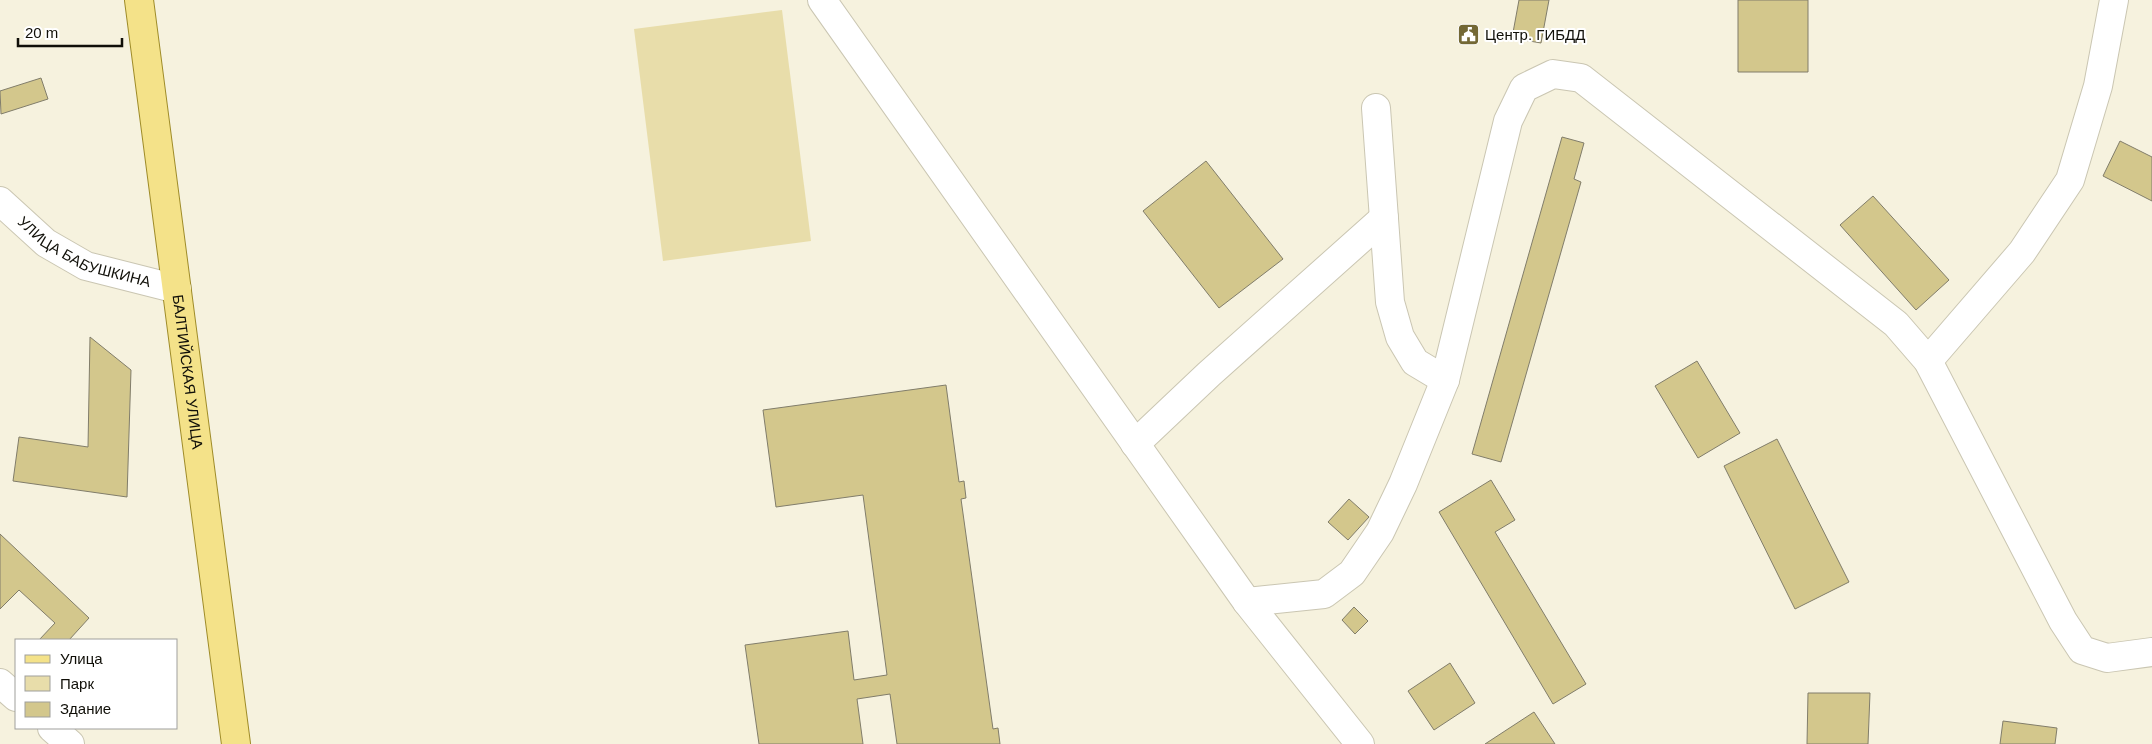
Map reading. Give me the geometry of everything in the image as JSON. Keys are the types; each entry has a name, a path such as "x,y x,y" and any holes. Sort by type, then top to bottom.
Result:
{"main road":[{"name":"БАЛТИЙСКАЯ УЛИЦА","path":"139,0 236,744"}],"street":[{"path":"822,0 1247,602 1360,744"},
{"path":"1928,361 2022,252 2070,180 2098,86 2114,0"},
{"path":"1247,602 1324,594 1352,573 1380,532 1403,484 1445,380 1508,121 1524,88 1553,74 1581,78 1896,324 1928,361 2063,621 2082,650 2107,658 2152,652"},
{"path":"1376,108 1390,302 1400,337 1415,362 1445,380"},
{"name":"УЛИЦА БАБУШКИНА","path":"0,201 46,243 86,266 177,289"},
{"path":"1135,444 1209,374 1384,218"},
{"path":"0,683 15,696"},
{"path":"53,729 70,744"}],"green space":[{"path":"782,10 811,241 663,261 634,29"}],"building":[{"path":"1519,0 1549,0 1541,43 1512,38"},
{"path":"1738,0 1808,0 1808,72 1738,72"},
{"path":"41,78 48,99 1,114 0,91"},
{"path":"1562,137 1584,143 1574,179 1581,182 1501,462 1472,454"},
{"path":"2120,141 2152,157 2152,201 2103,176"},
{"path":"1206,161 1283,259 1219,308 1143,211"},
{"path":"1873,196 1949,280 1916,310 1840,225"},
{"path":"90,337 131,370 127,497 13,481 19,437 88,447"},
{"path":"1697,361 1740,433 1698,458 1655,386"},
{"path":"946,385 959,482 964,481 966,498 961,499 993,729 998,728 1000,744 897,744 890,694 857,699 863,744 759,744 745,645 848,631 854,680 887,675 863,495 776,507 763,410"},
{"path":"1777,439 1849,582 1795,609 1724,466"},
{"path":"1491,480 1515,520 1495,532 1586,684 1553,704 1439,512"},
{"path":"1349,499 1369,517 1348,540 1328,522"},
{"path":"0,534 89,618 70,639 40,639 55,623 19,590 0,609"},
{"path":"1354,607 1368,621 1355,634 1342,620"},
{"path":"1450,663 1475,703 1434,730 1408,691"},
{"path":"1808,693 1870,693 1868,744 1807,744"},
{"path":"1534,712 1555,744 1485,744"},
{"path":"2003,721 2057,728 2055,744 2000,744"}],"place":[{"name":"Центр. ГИБДД","path":"1469,35"}]}
